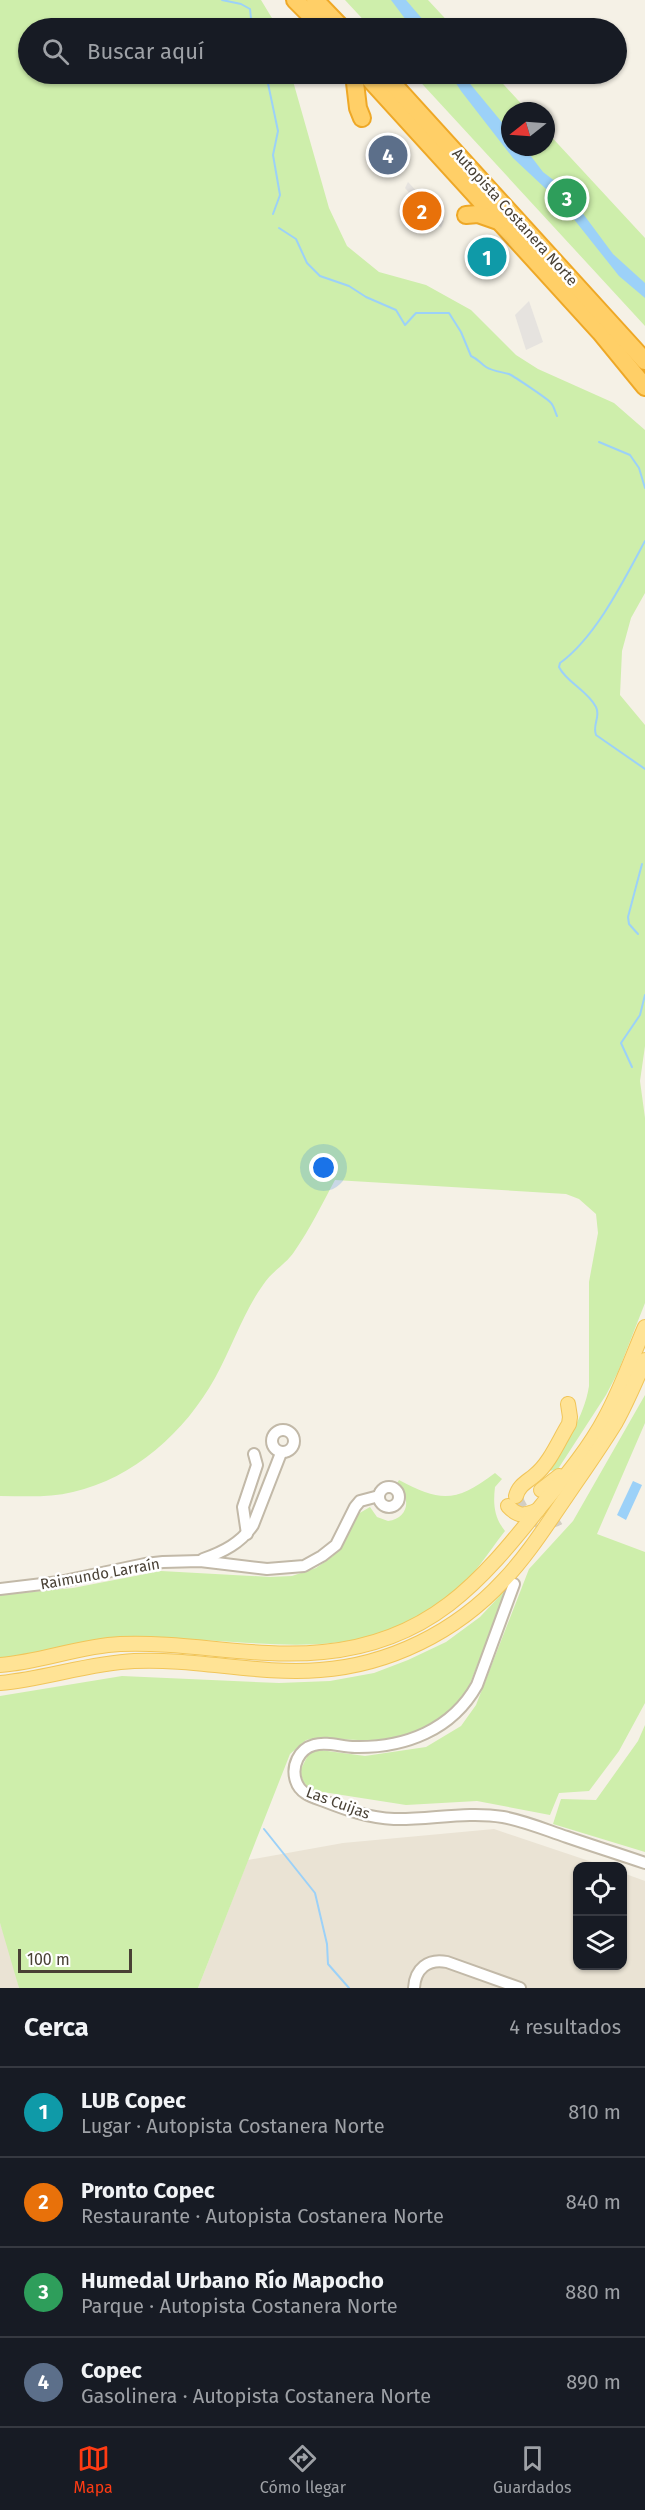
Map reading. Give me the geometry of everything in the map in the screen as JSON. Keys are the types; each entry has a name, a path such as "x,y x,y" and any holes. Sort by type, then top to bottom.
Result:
{"highway":[{"path":"295,0 313,18"},
{"path":"315,0 332,18"},
{"path":"355,84 358,108 362,118"},
{"name":"Autopista Costanera Norte","path":"374,84 600,332 645,387"},
{"name":"Autopista Costanera Norte","path":"393,84 645,361"},
{"path":"466,215 485,216 501,223"}],"main road":[{"path":"0,1683 91,1666 135,1661 317,1671 364,1664 394,1654 454,1623 492,1593 519,1562 577,1470 605,1418 645,1327"},
{"path":"0,1665 120,1644 153,1644 286,1654 327,1652 358,1646 401,1632 441,1611 474,1585 538,1510 577,1470 616,1420 645,1360"},
{"path":"516,1496 521,1486 544,1466 569,1424 568,1404"},
{"path":"541,1490 552,1480 577,1470"},
{"path":"563,1514 577,1470"},
{"path":"517,1536 516,1525 508,1506 515,1514 522,1516 538,1510"}],"street":[{"name":"Raimundo Larraín","path":"200,1561 229,1548 247,1534 253,1525 282,1453"},
{"path":"247,1534 243,1507 257,1465 254,1454"},
{"name":"Raimundo Larraín","path":"0,1589 59,1582 145,1563 200,1561 267,1569 304,1566 336,1545 360,1501 379,1496"},
{"name":"Las Cuijas","path":"514,1584 477,1685 452,1718 429,1733 390,1745 360,1748 324,1744 309,1747 302,1752 296,1762 294,1770 297,1785 309,1796 366,1815 394,1819 501,1816 645,1863"},
{"path":"414,1988 416,1976 423,1966 433,1961 442,1961 520,1988"}],"shaded area":[{"path":"408,182 444,221 441,228 405,188"},
{"path":"529,301 543,342 526,350 515,315"},
{"path":"494,1829 592,1862 573,1862 573,1970 627,1970 627,1874 645,1881 645,1988 198,1988 248,1860 343,1843"},
{"path":"0,1923 12,1957 19,1988 0,1988"}],"green space":[{"path":"0,0 261,0 272,18 18,18 18,84 294,84 329,208 347,246 379,272 426,285 471,310 516,355 538,369 614,403 645,430 645,593 631,618 622,651 620,695 645,725 645,1046 640,1081 645,1118 645,1303 618,1372 606,1395 558,1469 550,1471 568,1440 587,1398 589,1282 598,1233 596,1214 579,1199 566,1194 335,1180 294,1252 266,1280 256,1295 221,1367 203,1398 173,1434 137,1464 95,1485 55,1495 0,1496"},
{"path":"345,0 428,0 445,18 362,18"},
{"path":"422,84 503,84 520,102 501,102 501,156 555,156 555,141 645,238 645,326"},
{"path":"645,1395 645,1423 597,1534 645,1552 645,1703 619,1751 589,1791 559,1793 550,1815 477,1801 406,1805 310,1790 303,1781 300,1771 309,1753 320,1750 365,1756 426,1747 461,1726 476,1705 529,1569 573,1521"},
{"path":"495,1473 502,1479 495,1487 495,1510 505,1531 455,1593 411,1621 375,1635 340,1642 304,1645 149,1639 0,1659 0,1595 73,1588 161,1571 270,1577 292,1576 316,1568 333,1556 358,1514 370,1507 377,1517 388,1521 400,1516 406,1506 406,1501 396,1485 399,1480 427,1493 448,1496 470,1490"},
{"path":"509,1586 467,1691 449,1712 425,1727 398,1736 371,1740 306,1740 290,1754 198,1988 19,1988 0,1923 0,1696 122,1676 279,1683 330,1681 374,1673 446,1642 480,1617"},
{"path":"645,1725 645,1852 553,1824 561,1799 596,1800 638,1741"}],"water":[{"path":"391,0 406,0 421,18 404,18"},
{"path":"456,84 470,84 501,121 501,143"},
{"path":"511,156 531,156 543,172 564,188 613,254 645,283 645,298 619,276 561,203"},
{"path":"633,1481 642,1485 626,1520 617,1515"}],"waterway":[{"path":"222,0 241,4 250,9 251,18"},
{"path":"268,84 278,131 273,155 280,195 273,214"},
{"path":"279,228 296,239 307,263 320,276 349,286 366,297 396,310 405,325 416,313 449,313 461,332 471,356 488,368 509,374 538,393 552,404 557,416"},
{"path":"599,442 630,455 639,468 645,488"},
{"path":"645,541 608,607 586,638 560,663 559,667 596,707 598,714 596,735 645,769"},
{"path":"638,934 629,924 628,917 642,864"},
{"path":"632,1067 621,1043 640,1015 645,995"},
{"path":"264,1829 315,1893 327,1944 328,1964 349,1988"}],"tunnel":[{"path":"516,1496 522,1510 535,1520 550,1521 563,1514"}],"place":[{"name":"Copec","path":"388,155"},
{"name":"Humedal Urbano Río Mapocho","path":"567,198"},
{"name":"Pronto Copec","path":"422,211"},
{"name":"LUB Copec","path":"487,257"}]}
